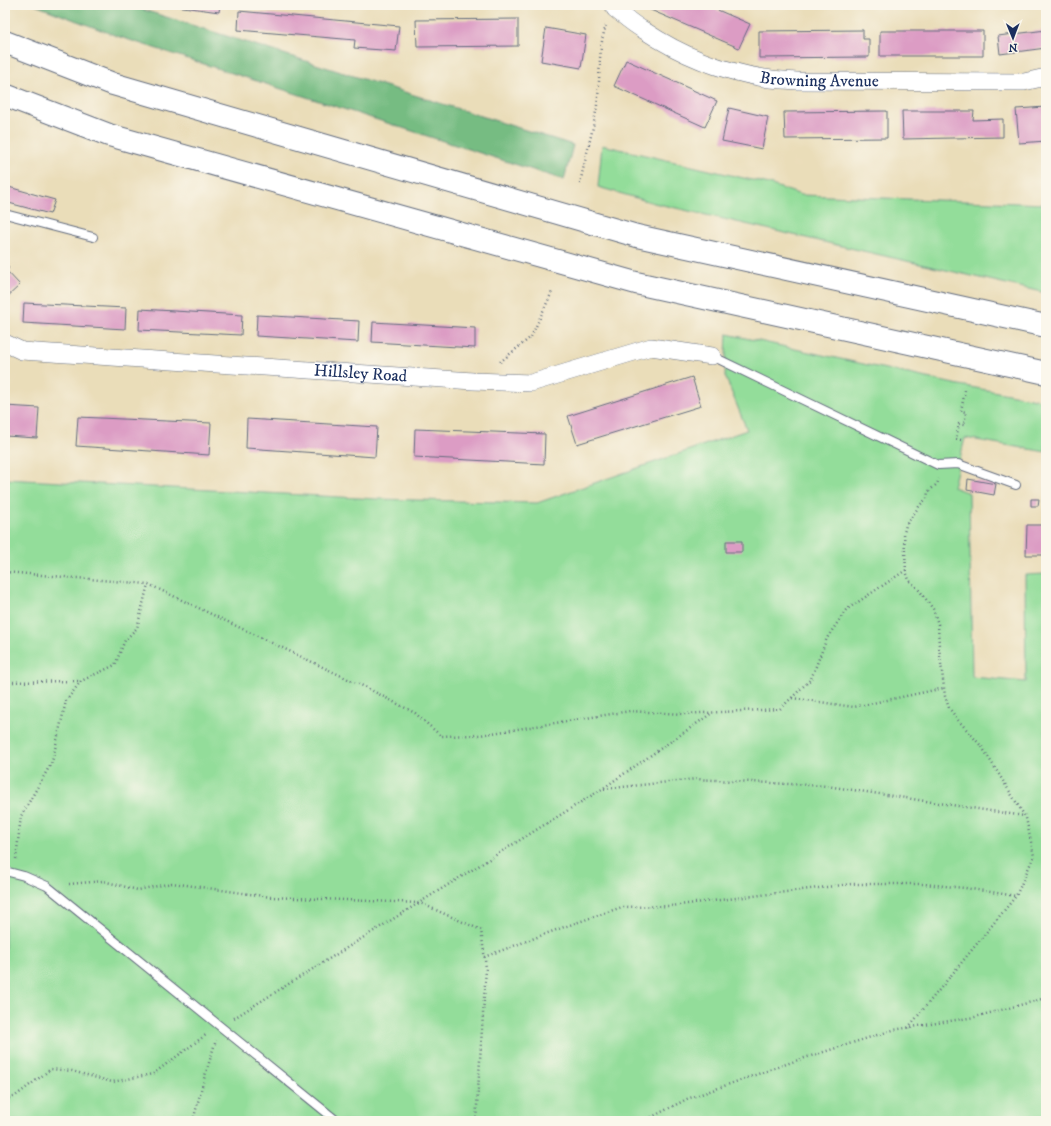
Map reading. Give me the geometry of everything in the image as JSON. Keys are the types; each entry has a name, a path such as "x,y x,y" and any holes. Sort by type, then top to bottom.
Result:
{"highway":[{"path":"5,42 113,84 637,236 1046,326"},
{"path":"5,95 109,135 636,283 1046,373"}],"street":[{"name":"Browning Avenue","path":"614,7 644,31 676,50 733,72 765,78 798,81 1024,82 1046,77"},
{"name":"Hillsley Road","path":"5,343 22,351 473,381 531,383 651,347 712,356"}],"lane":[{"path":"5,214 93,237"},
{"path":"712,356 938,465 958,464 1016,485"},
{"path":"5,871 24,876 47,886 338,1121"}],"path":[{"path":"580,184 597,106 600,75 600,50 605,27 614,7"},
{"path":"473,381 501,362 530,337 552,292"},
{"path":"961,440 956,439 959,424 964,426 966,412 961,411 965,390"},
{"path":"908,1028 1016,896 1034,856 1025,816 982,747 949,708 945,696 939,647 938,624 933,609 920,591 909,580 906,570 904,533 906,525 920,505 927,498 928,492 937,484 940,478 938,465"},
{"path":"5,572 148,584 369,689 415,713 441,736 480,735 630,711 683,714 780,709 811,678 827,638 846,610 906,570"},
{"path":"14,874 21,816 52,762 66,701 81,682 115,665 125,640 137,628 148,584"},
{"path":"5,682 81,682"},
{"path":"791,698 854,707 944,688"},
{"path":"5,1099 14,1097 51,1069 72,1071 112,1082 153,1074 203,1036 221,1027 602,789 712,712"},
{"path":"602,789 696,779 827,786 1025,816"},
{"path":"47,886 104,881 138,890 172,884 271,897 420,903 481,930 486,968 476,1121"},
{"path":"484,957 622,907 671,906 851,884 924,884 965,888 1016,896"},
{"path":"644,1121 687,1099 792,1062 893,1030 975,1017 1046,998"},
{"path":"193,1121 204,1079 221,1027"}],"green space":[{"path":"35,5 128,5 573,145 564,180 117,36"},
{"path":"602,145 769,184 801,195 1046,204 1046,293 654,203 598,187"},
{"path":"727,334 954,384 1046,401 1046,452 965,438 953,487 969,493 972,677 1026,682 1025,575 1046,574 1046,1121 5,1121 5,479 377,499 537,503 747,430 725,376"}],"building":[{"path":"169,5 220,5 219,12"},
{"path":"648,5 706,5 750,24 739,48 646,8"},
{"path":"239,11 399,26 396,51 354,48 355,40 238,30"},
{"path":"518,19 518,46 417,47 416,20"},
{"path":"546,28 586,35 581,68 541,61"},
{"path":"863,30 863,39 869,39 869,57 759,58 759,31"},
{"path":"1046,30 1046,48 1000,54 998,36"},
{"path":"880,31 983,31 983,56 880,56"},
{"path":"626,60 717,101 705,127 614,86"},
{"path":"1046,107 1046,141 1019,143 1016,109"},
{"path":"729,108 768,117 762,149 722,141"},
{"path":"887,111 887,138 785,139 784,112"},
{"path":"902,111 974,111 973,120 1003,119 1003,137 903,139"},
{"path":"5,186 55,200 50,214 5,202"},
{"path":"5,264 9,268 6,270 20,285 5,299"},
{"path":"24,303 126,308 125,329 23,323"},
{"path":"140,309 242,315 241,335 139,330"},
{"path":"257,315 359,321 358,342 256,336"},
{"path":"373,322 475,328 475,348 372,342"},
{"path":"692,377 701,406 577,444 568,416"},
{"path":"5,406 39,408 37,438 5,436"},
{"path":"78,417 211,423 209,455 76,446"},
{"path":"247,419 377,427 375,457 246,448"},
{"path":"415,429 545,434 544,464 414,457"},
{"path":"968,479 996,484 994,495 967,490"},
{"path":"1031,499 1039,499 1038,506 1031,506"},
{"path":"1027,525 1046,525 1046,555 1026,555"},
{"path":"726,541 742,541 742,552 726,552"}]}
